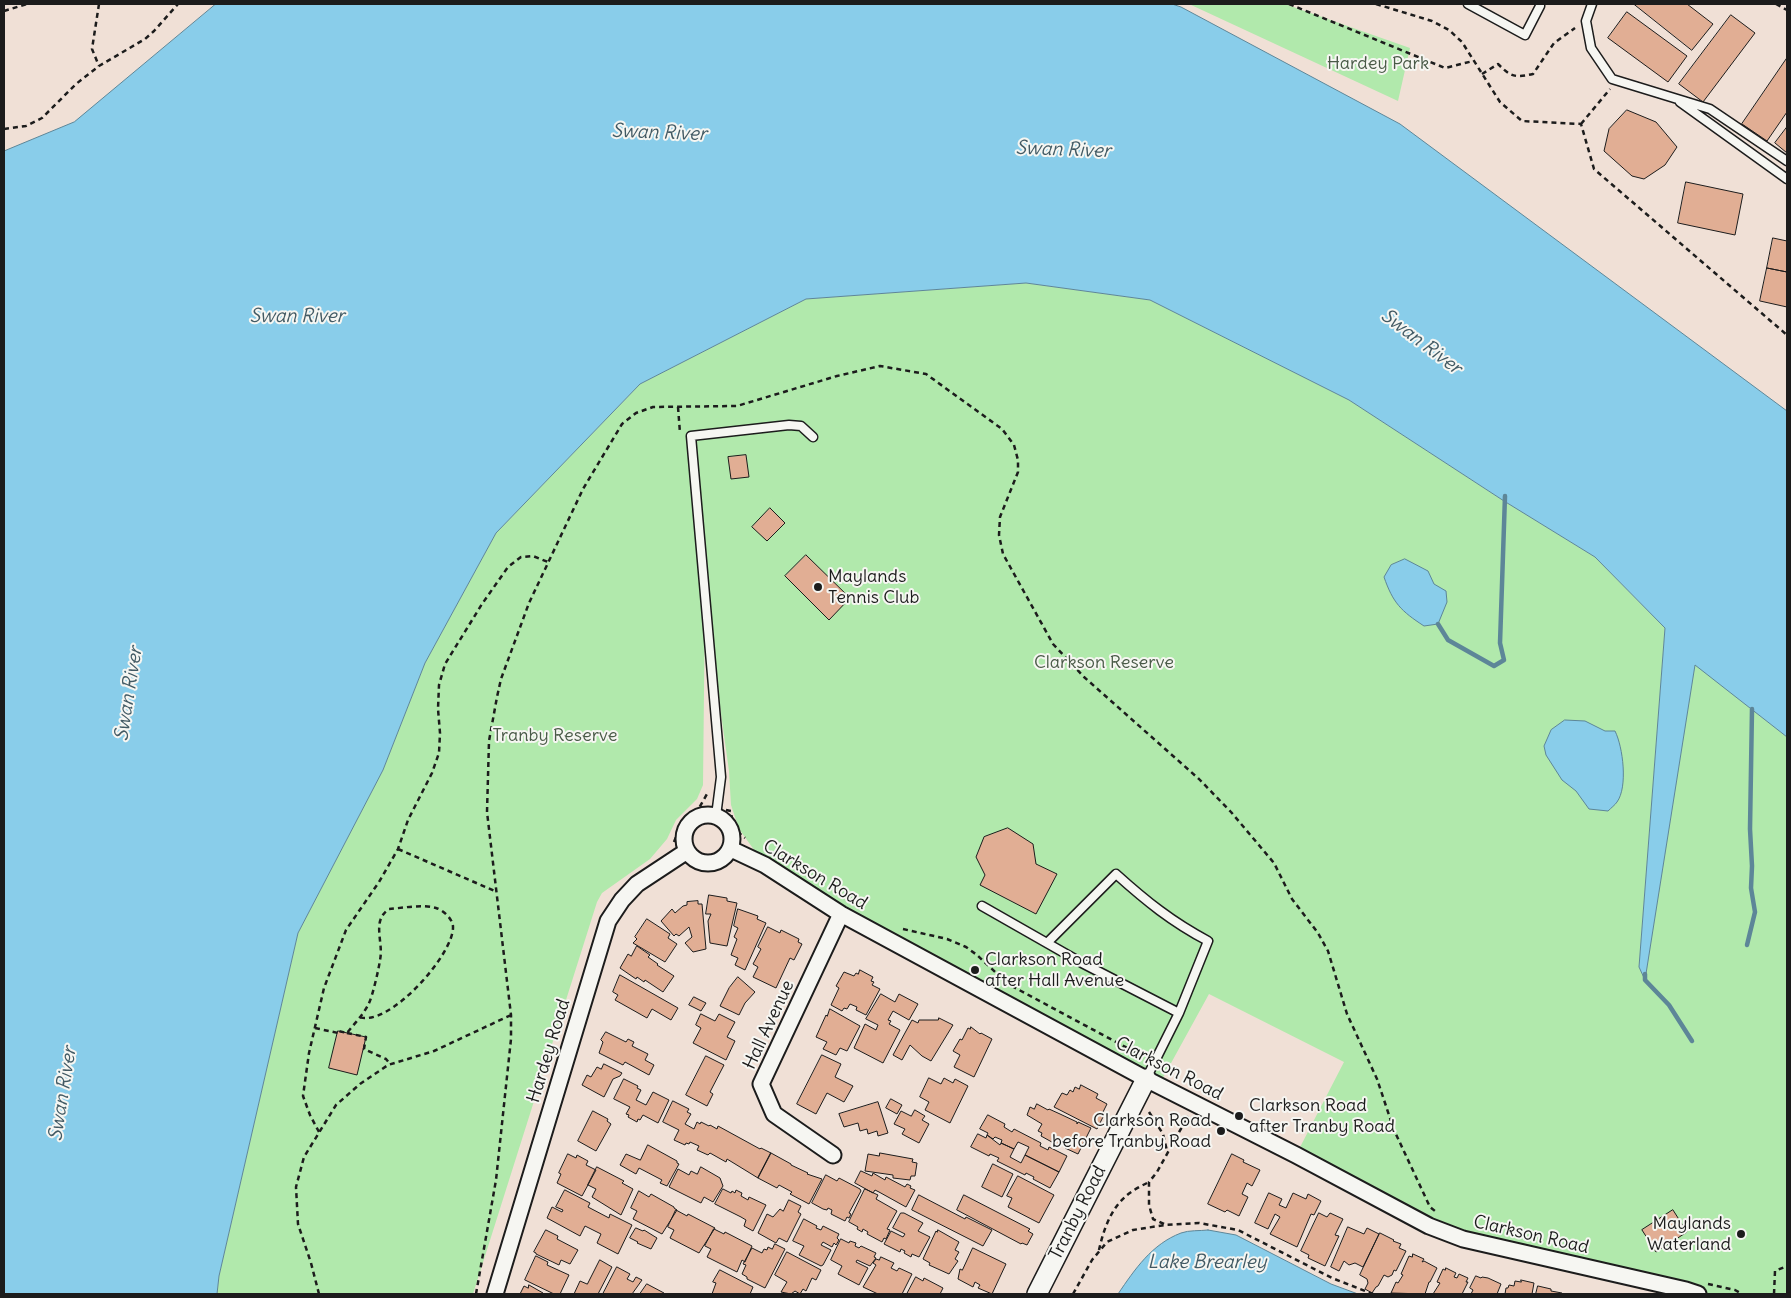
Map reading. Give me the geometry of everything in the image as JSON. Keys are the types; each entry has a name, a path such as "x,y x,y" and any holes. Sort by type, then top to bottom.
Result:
{"street":[{"path":"717,812 729,825 733,841 731,849 726,856 718,861 710,864 700,862 692,858 687,851 684,841 685,832 689,823 697,817 717,812"},
{"name":"Clarkson Road","path":"731,849 764,865 841,914 1150,1071 1195,1103 1430,1226 1463,1239 1686,1290 1702,1289"},
{"name":"Hardey Road","path":"494,1294 608,921 622,900 637,884 687,851"},
{"name":"Hall Avenue","path":"834,1154 774,1114 761,1084 841,914"},
{"name":"Tranby Road","path":"1037,1294 1150,1071"}],"lane":[{"path":"1468,4 1525,35 1540,4"},
{"path":"1592,4 1586,20 1592,48 1612,79 1710,109 1787,162"},
{"path":"1677,99 1787,178"},
{"path":"1722,133 1730,122"},
{"path":"717,812 720,776 691,436 789,425 801,426 812,437"},
{"path":"1048,942 1116,874 1144,900 1180,926 1208,941 1179,1013 1150,1071"},
{"path":"982,906 1082,963 1179,1013"}],"path":[{"path":"4,11 27,4"},
{"path":"99,4 92,49 99,66"},
{"path":"4,129 26,126 42,118 76,84 99,66 154,32 178,4"},
{"path":"1289,4 1446,68 1473,60"},
{"path":"1376,4 1432,21 1449,30 1462,42 1500,102 1522,121 1581,124"},
{"path":"1776,4 1787,10"},
{"path":"1482,74 1498,64 1508,74 1520,77 1533,74 1554,44 1574,29 1576,22"},
{"path":"1581,124 1610,90 1612,79"},
{"path":"1581,124 1594,169 1787,335"},
{"path":"476,1294 496,1180 511,1038 511,1015 487,812 489,742 501,679 529,603 583,489 622,424 636,413 653,407 737,406 836,376 880,366 926,374 1002,429 1014,445 1018,460 1018,472 1000,517 998,535 1003,554 1053,644 1084,677 1199,779 1231,812 1274,863 1292,899 1318,933 1328,951 1347,1014 1377,1079 1394,1130 1430,1207 1437,1214"},
{"path":"319,1132 310,1115 304,1096 309,1053 324,988 346,930 379,882 398,849 408,820 432,773 439,754 439,685 446,664 482,604 508,566 521,557 533,556 548,562"},
{"path":"717,812 731,811 734,828 750,843"},
{"path":"398,849 497,892"},
{"path":"347,1033 359,1016 369,1004 381,959 379,920 384,913 389,909 426,907 439,909 451,920 453,928 449,941 439,958 405,1000 373,1018 365,1019 359,1016"},
{"path":"899,929 947,939 966,947 1008,984 1150,1071"},
{"path":"319,1294 298,1224 296,1187 304,1157 336,1105 360,1084 390,1064 434,1051 511,1015"},
{"path":"315,1028 338,1033 338,1030 366,1037 364,1048 386,1059 390,1064"},
{"path":"1134,1103 1150,1113 1163,1134 1168,1153"},
{"path":"1099,1252 1102,1237 1112,1213 1124,1197 1149,1182 1157,1172 1195,1103"},
{"path":"1149,1182 1148,1205 1153,1219 1165,1225"},
{"path":"1073,1294 1107,1242 1134,1230 1165,1225 1199,1223 1238,1230 1332,1278 1373,1294"},
{"path":"1774,1294 1774,1271 1787,1266"},
{"path":"1702,1289 1735,1290 1742,1294"}],"green space":[{"name":"Hardey Park","path":"1189,4 1285,4 1410,48 1398,101"},
{"name":"Clarkson Reserve","path":"1026,283 1150,300 1349,400 1504,501 1595,557 1665,628 1639,967 1645,979 1695,664 1787,737 1787,1294 1710,1294 1686,1286 1463,1237 1296,1155 1344,1062 1209,994 1159,1085 765,865 739,829 731,805 729,771 705,599 703,785 697,799 676,820 667,839 650,859 602,893 597,902 473,1294 217,1294 219,1276 298,933 383,770 425,663 496,533 640,384 806,299"}],"water":[{"name":"Swan River","path":"216,4 1172,4 1181,7 1400,124 1787,411 1787,737 1695,665 1645,980 1639,967 1665,628 1595,557 1504,501 1349,400 1150,300 1026,283 806,299 640,384 496,533 425,663 383,770 298,933 219,1276 217,1294 4,1294 4,151 74,122"},
{"path":"1405,559 1428,571 1434,584 1446,591 1447,602 1438,624 1424,626 1409,616 1391,594 1384,577 1391,565"},
{"path":"1565,720 1585,721 1605,731 1615,731 1622,757 1623,777 1620,795 1616,803 1608,811 1589,809 1576,791 1562,780 1546,755 1544,746 1551,730"},
{"name":"Lake Brearley","path":"1208,1230 1236,1235 1331,1284 1358,1294 1118,1294 1145,1258 1161,1244 1184,1232"}],"building":[{"path":"1634,4 1687,4 1713,24 1692,50"},
{"path":"1627,12 1687,56 1668,82 1608,38"},
{"path":"1731,15 1755,33 1703,102 1679,84"},
{"path":"1787,58 1787,112 1767,141 1742,124"},
{"path":"1627,110 1656,122 1677,147 1665,165 1644,179 1632,176 1604,151 1609,129"},
{"path":"1787,127 1787,153 1775,143"},
{"path":"1686,182 1743,194 1735,235 1678,223"},
{"path":"1773,238 1787,241 1787,272 1767,268"},
{"path":"1767,268 1787,272 1787,307 1760,301"},
{"path":"746,455 749,477 731,479 728,457"},
{"path":"770,508 785,523 767,541 752,527"},
{"name":"Maylands Tennis Club","path":"806,555 850,598 829,620 785,576"},
{"path":"1008,828 1033,844 1036,864 1057,874 1036,914 980,885 985,875 976,857 984,837"},
{"path":"709,895 727,898 727,901 737,903 727,946 710,943 708,921 711,914 706,914"},
{"path":"698,901 698,904 702,904 706,949 693,952 685,943 692,937 689,927 679,936 676,934 674,936 661,921 672,909 675,913 687,905 687,902"},
{"path":"738,909 758,916 757,919 766,923 745,970 735,965 738,958 731,955 737,939 734,937 738,928 734,926"},
{"path":"647,919 670,934 668,938 677,944 665,962 633,943"},
{"path":"768,927 780,933 781,930 799,939 798,942 802,944 794,960 790,958 776,988 753,977 758,967 753,964 761,949 758,947"},
{"path":"637,946 650,955 648,957 657,965 674,976 663,992 645,980 644,982 637,977 636,979 620,968 628,954 631,956"},
{"path":"860,970 873,977 871,981 874,982 872,985 880,989 866,1015 856,1010 857,1007 850,1004 847,1009 844,1008 842,1011 831,1005 839,988 836,986 844,972 854,976"},
{"path":"620,975 678,1008 671,1020 652,1009 647,1018 615,1000 618,995 613,992"},
{"path":"738,977 755,992 745,1003 739,1015 720,1006 729,988"},
{"path":"881,994 895,1002 899,994 918,1004 909,1020 893,1011 888,1020 891,1021 889,1024 900,1030 883,1063 854,1048 865,1024 876,1030 878,1025 866,1019"},
{"path":"694,997 706,1003 701,1011 689,1005"},
{"path":"830,1009 860,1026 847,1051 840,1048 836,1055 823,1049 827,1042 816,1037"},
{"path":"701,1014 715,1021 719,1014 735,1022 727,1037 735,1041 726,1060 693,1043 701,1028 696,1025"},
{"path":"939,1018 953,1025 931,1061 910,1045 902,1060 893,1055 912,1020 918,1023 919,1020 938,1020"},
{"path":"971,1027 980,1034 992,1039 974,1077 954,1067 960,1055 953,1051 960,1039 962,1040 968,1028 970,1029"},
{"path":"338,1031 366,1037 357,1075 329,1068"},
{"path":"606,1032 626,1042 628,1039 634,1042 632,1046 648,1054 645,1060 654,1065 649,1075 625,1062 623,1065 599,1053 603,1042 601,1040"},
{"path":"822,1055 841,1064 835,1077 853,1086 844,1102 827,1093 816,1114 797,1104"},
{"path":"706,1056 724,1065 710,1092 713,1094 707,1106 686,1095"},
{"path":"604,1064 622,1073 613,1079 604,1097 582,1085 587,1075 591,1077 597,1067 601,1069"},
{"path":"929,1078 941,1084 944,1078 953,1083 955,1079 968,1086 950,1123 925,1110 929,1102 920,1097"},
{"path":"624,1079 638,1086 637,1088 641,1090 636,1100 646,1105 653,1092 669,1100 658,1123 643,1115 637,1122 626,1114 630,1107 614,1099"},
{"path":"1081,1085 1098,1094 1096,1098 1107,1104 1097,1129 1054,1107 1062,1093 1067,1095 1070,1090 1073,1092 1075,1087 1079,1089"},
{"path":"891,1099 902,1105 897,1114 886,1108"},
{"path":"673,1101 689,1109 687,1112 691,1114 685,1124 694,1129 697,1122 717,1129 718,1126 771,1153 758,1178 727,1159 726,1162 710,1153 708,1155 697,1150 699,1146 690,1142 685,1145 674,1140 679,1130 663,1122"},
{"path":"878,1102 888,1133 878,1136 877,1131 868,1134 867,1129 860,1131 858,1123 844,1127 839,1114"},
{"path":"1037,1104 1077,1122 1077,1124 1078,1122 1091,1128 1078,1154 1065,1148 1066,1145 1060,1142 1059,1146 1041,1136 1042,1133 1038,1131 1042,1124 1027,1115 1030,1107 1034,1109"},
{"path":"915,1110 925,1116 922,1120 929,1124 919,1143 902,1134 905,1129 894,1124 901,1111 911,1116"},
{"path":"593,1111 608,1119 607,1121 611,1124 596,1151 578,1141"},
{"path":"988,1115 1005,1124 1004,1127 1012,1132 1014,1129 1041,1143 1040,1146 1048,1150 1049,1147 1067,1156 1059,1172 1025,1155 1029,1147 1018,1142 1014,1149 1001,1143 1002,1140 995,1137 993,1139 987,1135 988,1133 980,1129"},
{"path":"978,1134 986,1138 987,1135 1000,1145 1001,1143 1014,1149 1010,1157 1021,1163 1025,1155 1059,1172 1050,1188 1033,1179 1034,1177 1026,1173 1025,1175 997,1161 999,1158 990,1154 989,1156 971,1147"},
{"path":"648,1145 677,1161 679,1164 667,1186 660,1183 662,1180 639,1168 636,1174 620,1165 626,1154 640,1160"},
{"path":"771,1153 807,1174 822,1179 809,1204 790,1194 792,1192 779,1185 777,1188 758,1178"},
{"path":"880,1153 913,1159 912,1162 917,1163 915,1176 911,1176 910,1180 893,1178 893,1175 865,1171 868,1154 879,1156"},
{"path":"568,1154 576,1158 577,1155 588,1161 586,1165 596,1170 582,1196 557,1183 561,1174 559,1173"},
{"path":"1232,1154 1260,1170 1252,1186 1247,1183 1242,1194 1248,1197 1239,1216 1208,1204"},
{"path":"993,1164 1013,1174 1002,1197 982,1187"},
{"path":"597,1167 624,1181 622,1183 633,1189 621,1215 592,1197 596,1189 588,1185"},
{"path":"701,1167 720,1178 723,1186 713,1202 704,1197 701,1203 669,1187 678,1169 689,1175 691,1171 697,1174"},
{"path":"861,1171 872,1176 873,1173 885,1180 886,1177 905,1187 907,1184 911,1186 910,1188 915,1190 906,1207 875,1190 873,1193 855,1183"},
{"path":"826,1175 837,1181 839,1178 861,1191 849,1213 851,1214 849,1218 847,1217 845,1221 831,1214 832,1210 828,1208 827,1210 823,1209 812,1203"},
{"path":"1018,1176 1054,1195 1039,1223 1008,1207 1012,1198 1007,1196"},
{"path":"723,1189 731,1193 732,1191 735,1193 736,1190 742,1193 741,1196 748,1200 749,1197 766,1205 753,1231 744,1226 746,1220 715,1204"},
{"path":"865,1189 878,1195 876,1199 897,1211 887,1229 890,1230 886,1239 884,1238 882,1242 867,1234 868,1232 863,1229 862,1232 857,1229 858,1227 849,1222"},
{"path":"565,1190 590,1203 588,1207 609,1218 610,1214 632,1225 618,1254 597,1243 601,1234 585,1226 580,1236 547,1218 552,1207 562,1212 563,1210 556,1207"},
{"path":"639,1191 649,1197 651,1194 677,1210 662,1234 633,1219 637,1211 631,1208"},
{"path":"1269,1193 1282,1199 1279,1205 1286,1208 1293,1193 1306,1199 1308,1194 1321,1201 1314,1215 1311,1214 1297,1247 1270,1234 1280,1217 1275,1214 1268,1229 1255,1223"},
{"path":"919,1195 965,1219 966,1217 992,1230 983,1246 912,1210"},
{"path":"964,1195 1030,1229 1028,1231 1033,1234 1027,1245 1021,1244 957,1210"},
{"path":"789,1200 801,1206 798,1212 801,1214 787,1242 779,1238 776,1243 758,1233 767,1214 773,1217 780,1209 783,1211"},
{"path":"676,1210 715,1228 699,1253 670,1238 674,1230 668,1227"},
{"path":"1673,1210 1687,1232 1656,1252 1642,1230"},
{"path":"901,1213 923,1223 918,1231 930,1237 919,1257 912,1254 911,1257 901,1249 900,1252 884,1244 891,1231 903,1237 905,1234 893,1228"},
{"path":"1319,1213 1327,1217 1330,1213 1343,1219 1335,1235 1339,1236 1325,1266 1308,1258 1309,1255 1301,1251"},
{"path":"804,1219 817,1226 816,1228 821,1230 823,1226 839,1234 837,1238 839,1240 836,1245 834,1243 832,1247 823,1242 821,1245 831,1250 821,1266 799,1255 804,1246 793,1241"},
{"path":"1348,1227 1364,1234 1367,1228 1379,1234 1363,1267 1355,1263 1349,1265 1344,1261 1339,1271 1331,1267"},
{"path":"636,1228 644,1230 657,1238 651,1249 630,1238"},
{"path":"714,1229 724,1234 725,1232 752,1246 745,1262 742,1260 737,1272 707,1257 711,1249 705,1246"},
{"path":"546,1230 558,1236 557,1239 578,1250 570,1264 561,1260 559,1265 534,1252"},
{"path":"938,1230 959,1242 955,1250 959,1252 955,1259 958,1261 949,1274 929,1265 930,1263 923,1259"},
{"path":"1380,1233 1401,1244 1399,1248 1406,1251 1396,1271 1394,1270 1392,1275 1388,1277 1384,1275 1372,1293 1365,1289 1368,1283 1367,1279 1360,1275"},
{"path":"841,1239 849,1243 850,1241 856,1243 855,1246 859,1248 861,1246 876,1253 874,1257 876,1258 870,1266 857,1260 856,1262 868,1268 859,1285 838,1274 842,1266 831,1260"},
{"path":"775,1244 785,1249 765,1288 747,1279 742,1274 746,1265 743,1264 752,1248 762,1253 768,1247 772,1249"},
{"path":"973,1248 1006,1264 992,1294 978,1288 980,1285 975,1282 973,1287 958,1279 960,1269 962,1270"},
{"path":"787,1252 821,1270 816,1280 812,1278 806,1291 803,1289 800,1294 795,1291 791,1294 781,1292 787,1282 775,1275"},
{"path":"1413,1254 1424,1259 1422,1262 1424,1261 1437,1268 1425,1294 1391,1293 1396,1282 1398,1283 1403,1275 1401,1274 1409,1256 1412,1257"},
{"path":"536,1256 548,1262 547,1265 569,1275 560,1294 554,1294 525,1280"},
{"path":"881,1257 894,1263 891,1268 897,1271 899,1268 912,1274 902,1294 878,1294 863,1287 876,1265 873,1263"},
{"path":"600,1260 612,1267 598,1294 574,1294 580,1281 587,1284"},
{"path":"617,1267 630,1274 627,1279 633,1282 636,1277 642,1280 632,1294 603,1294"},
{"path":"1446,1268 1456,1273 1454,1277 1457,1278 1459,1274 1468,1278 1462,1294 1433,1294 1440,1283 1437,1282 1443,1269 1445,1270"},
{"path":"720,1270 753,1287 750,1294 712,1294 716,1283 713,1282"},
{"path":"1476,1276 1488,1278 1501,1284 1497,1294 1471,1294 1473,1290 1470,1288"},
{"path":"916,1277 923,1281 924,1278 943,1288 940,1294 907,1294"},
{"path":"1521,1280 1534,1283 1532,1294 1505,1294 1506,1288 1509,1285 1514,1286 1515,1281 1521,1282"},
{"path":"647,1284 664,1293 664,1294 640,1294"},
{"path":"529,1285 543,1294 520,1294 524,1286 528,1288"},
{"path":"1538,1286 1551,1289 1551,1291 1562,1293 1536,1294"}],"waterway":[{"path":"1438,624 1448,640 1494,666 1504,660 1500,643 1505,496"},
{"path":"1747,945 1755,912 1751,888 1750,829 1752,709"},
{"path":"1645,974 1645,980 1669,1005 1692,1041"}],"place":[{"name":"Maylands Tennis Club","path":"818,587"},
{"name":"Clarkson Road after Hall Avenue","path":"975,970"},
{"name":"Clarkson Road after Tranby Road","path":"1239,1116"},
{"name":"Clarkson Road before Tranby Road","path":"1221,1131"},
{"name":"Maylands Waterland","path":"1741,1234"}],"park label":[{"name":"Tranby Reserve","path":"555,736"}]}
